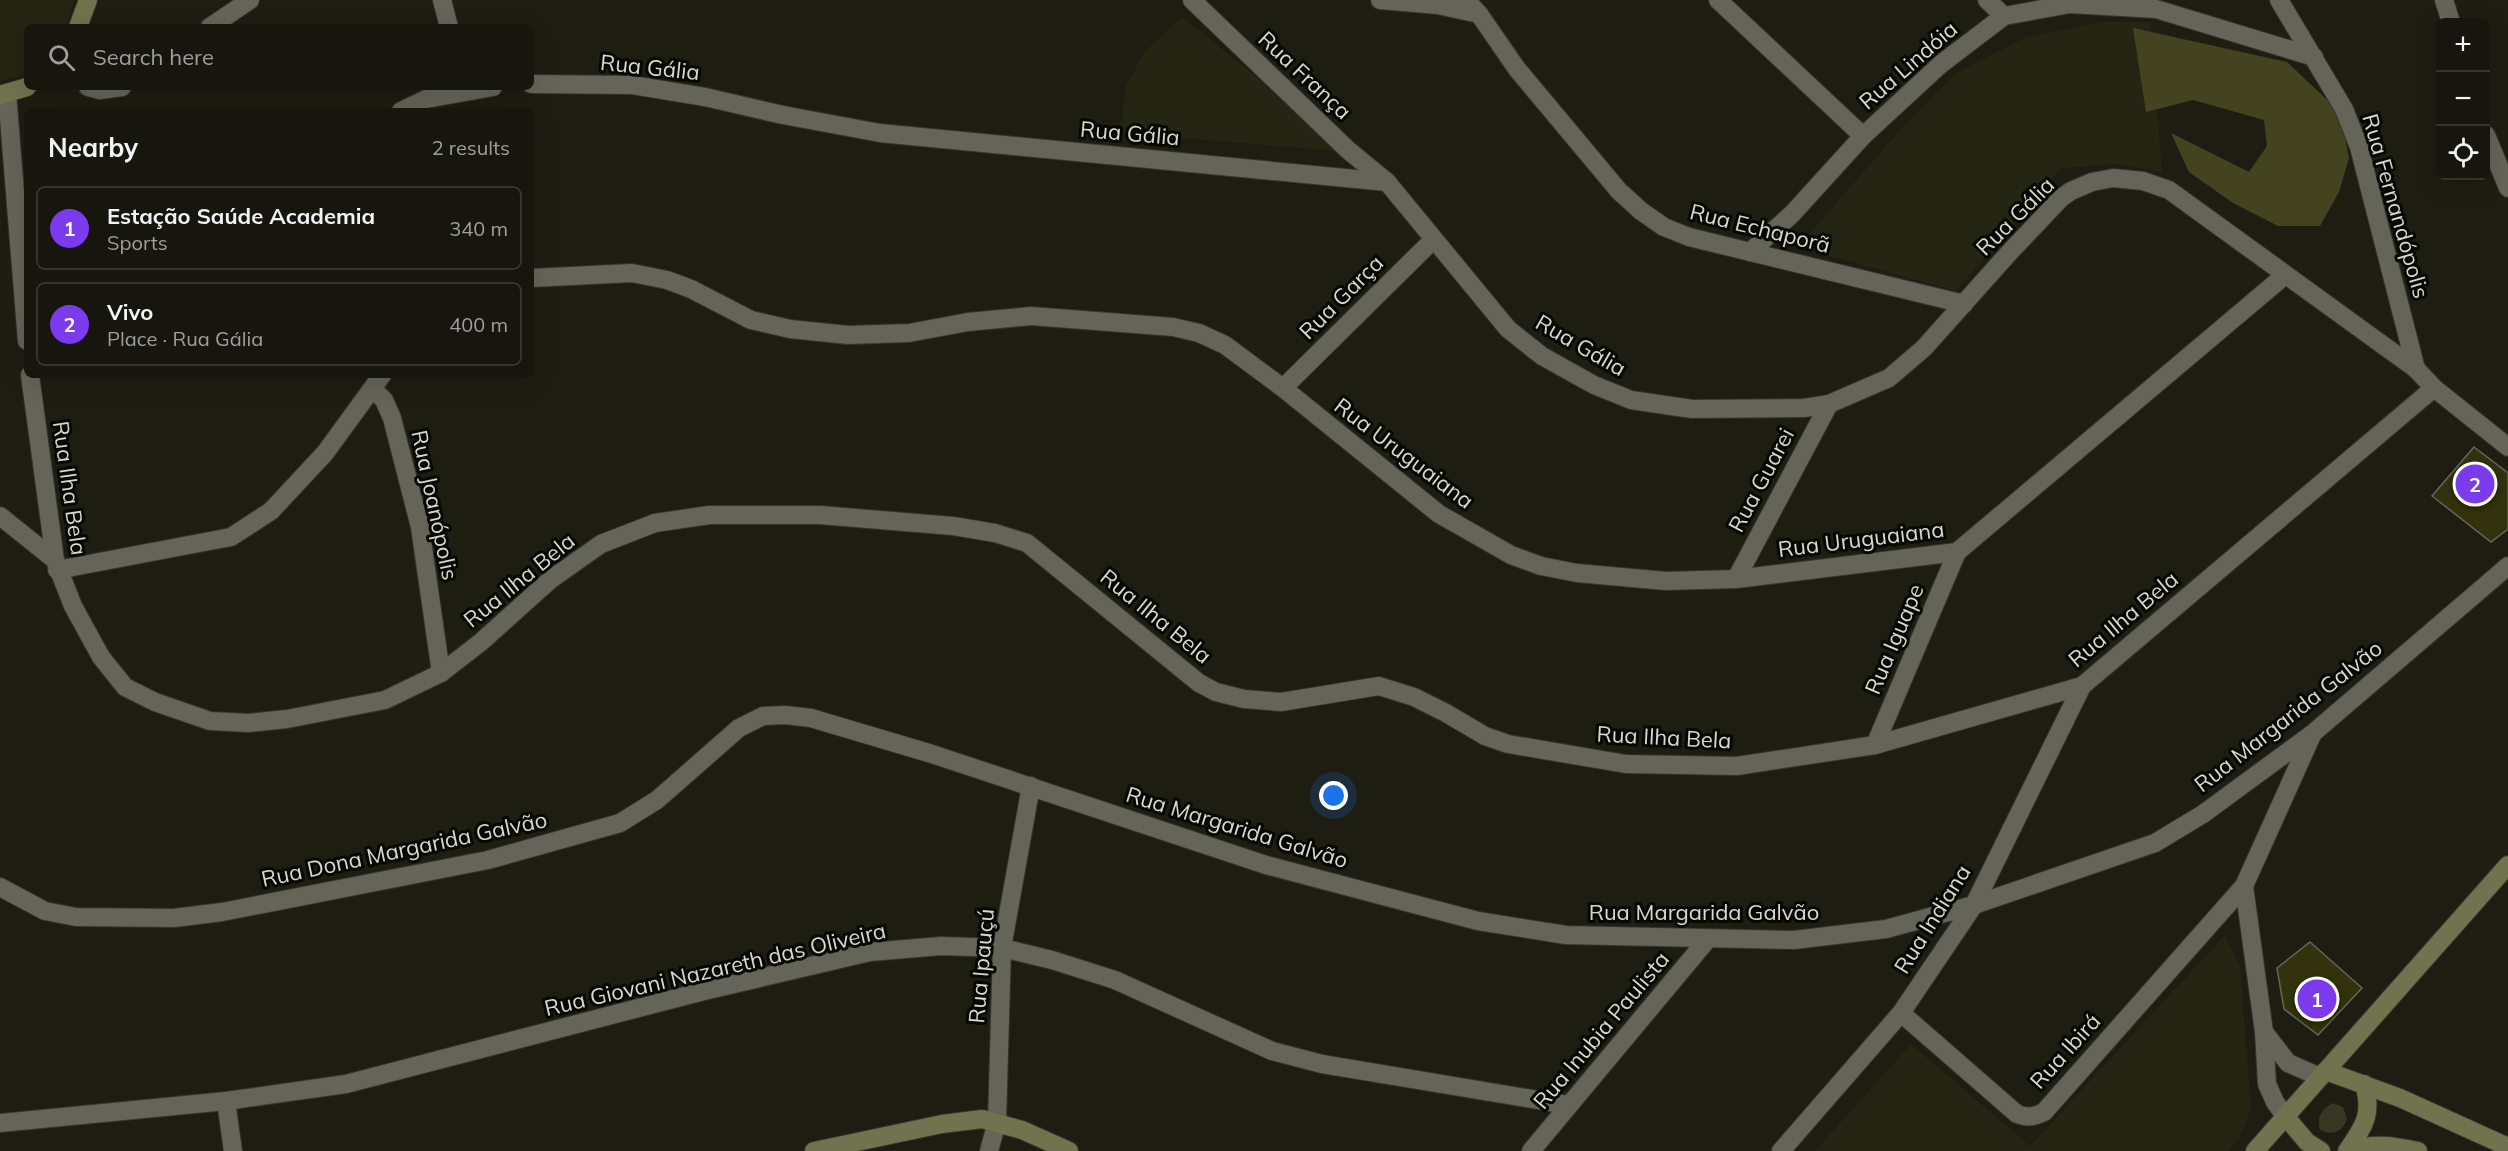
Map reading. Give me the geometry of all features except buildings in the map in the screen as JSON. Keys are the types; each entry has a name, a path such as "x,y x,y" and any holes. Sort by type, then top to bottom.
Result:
{"main road":[{"path":"79,24 88,0"},
{"path":"4,94 24,88"},
{"path":"2255,1151 2508,864"},
{"path":"2323,1074 2364,1084 2508,1147"},
{"path":"2349,1151 2368,1114 2369,1100 2364,1084"},
{"path":"2285,1116 2307,1142 2320,1151"},
{"path":"814,1151 959,1121 982,1119 997,1122 1069,1151"},
{"path":"2349,1151 2362,1146 2386,1144 2418,1151"}],"street":[{"path":"214,24 250,0"},
{"path":"442,0 448,24"},
{"name":"Rua França","path":"1192,0 1340,141 1387,182"},
{"path":"1380,0 1438,5 1479,14"},
{"name":"Rua Echaporã","path":"1466,0 1479,14 1517,69 1619,191 1641,211 1665,227 1681,234 1750,252 1964,304"},
{"path":"1718,0 1863,136"},
{"path":"1987,0 2004,16"},
{"name":"Rua Fernandópolis","path":"2279,0 2344,109 2359,147 2416,369"},
{"path":"2444,0 2450,18"},
{"name":"Rua Lindóia","path":"1750,252 1792,214 1863,136 1941,64 2004,16 2070,4 2156,9 2314,57"},
{"name":"Rua Gália","path":"534,84 632,85 705,97 783,115 880,133 1387,182 1508,329 1542,356 1594,385 1631,400 1692,409 1794,409 1829,404 1889,378 1924,348 2061,198 2092,182 2113,178 2143,182 2169,190 2284,276 2416,369 2434,388 2508,447"},
{"path":"407,108 426,99 461,90"},
{"path":"4,94 24,309"},
{"path":"2490,145 2508,188"},
{"name":"Rua Garça","path":"1283,388 1433,240"},
{"name":"Rua Uruguaiana","path":"534,278 632,273 667,280 692,289 751,320 790,329 848,335 909,333 968,322 1031,316 1173,327 1199,333 1225,345 1283,388 1439,514 1511,555 1541,566 1577,573 1666,581 1736,579 1957,552 2284,276"},
{"name":"Rua Ilha Bela","path":"30,378 56,565 73,606 101,657 125,687 155,702 210,721 248,723 277,720 385,700 441,673 481,642 550,580 601,544 655,523 709,515 820,515 953,526 995,533 1027,543 1199,684 1216,692 1244,699 1281,702 1379,686 1414,697 1485,736 1508,744 1626,764 1737,766 1875,745 2082,686 2434,388"},
{"path":"0,516 56,565 231,537 271,511 325,453 377,382"},
{"name":"Rua Joanópolis","path":"377,382 392,418 420,527 441,673"},
{"name":"Rua Guarei","path":"1736,579 1829,404"},
{"name":"Rua Iguape","path":"1875,745 1957,552"},
{"name":"Rua Margarida Galvão","path":"994,774 1266,865 1478,921 1566,935 1707,940 1794,940 1828,936 1886,928 1974,905 2155,843 2203,814 2312,734 2508,566"},
{"name":"Rua Indiana","path":"1781,1151 1900,1013 1974,905 2082,686"},
{"name":"Rua Dona Margarida Galvão","path":"0,887 45,911 76,917 174,918 222,912 488,860 620,823 657,800 739,728 763,716 786,715 811,718 994,774"},
{"path":"2285,1116 2275,1102 2267,1084 2264,1032 2244,886 2312,734"},
{"name":"Rua Ipauçú","path":"989,1151 997,1122 1002,948 1031,786"},
{"name":"Rua Ibirá","path":"1900,1013 2017,1114 2025,1118 2038,1115 2044,1112 2244,886"},
{"name":"Rua Inubia Paulista","path":"1531,1151 1707,940"},
{"name":"Rua Giovani Nazareth das Oliveira","path":"0,1123 226,1101 345,1084 704,991 870,952 941,946 1002,948 1052,960 1115,980 1272,1051 1322,1064 1568,1105"},
{"path":"2264,1032 2288,1063 2323,1074"},
{"path":"226,1101 233,1151"}],"shaded area":[{"path":"0,0 74,0 67,24 24,24 24,75 0,81"},
{"path":"1182,17 1304,115 1337,151 1120,133 1126,87 1144,52"},
{"path":"2104,22 2151,22 2162,172 2118,164 2061,168 1956,291 1798,247 1900,130 1957,73 2026,37"},
{"path":"2133,28 2287,62 2340,112 2349,158 2339,192 2320,226 2278,226 2233,203 2189,172 2171,133 2249,172 2267,146 2264,120 2193,100 2146,112"},
{"path":"2225,935 2240,966 2251,1108 2240,1137 2228,1151 1815,1151 1911,1044 2030,1146"}],"green space":[{"path":"2333,1103 2343,1107 2347,1119 2340,1130 2333,1133 2325,1132 2320,1130 2319,1121 2321,1114"}],"place":[{"name":"Vivo","path":"2475,484"},
{"name":"Estação Saúde Academia","path":"2317,999"}]}
